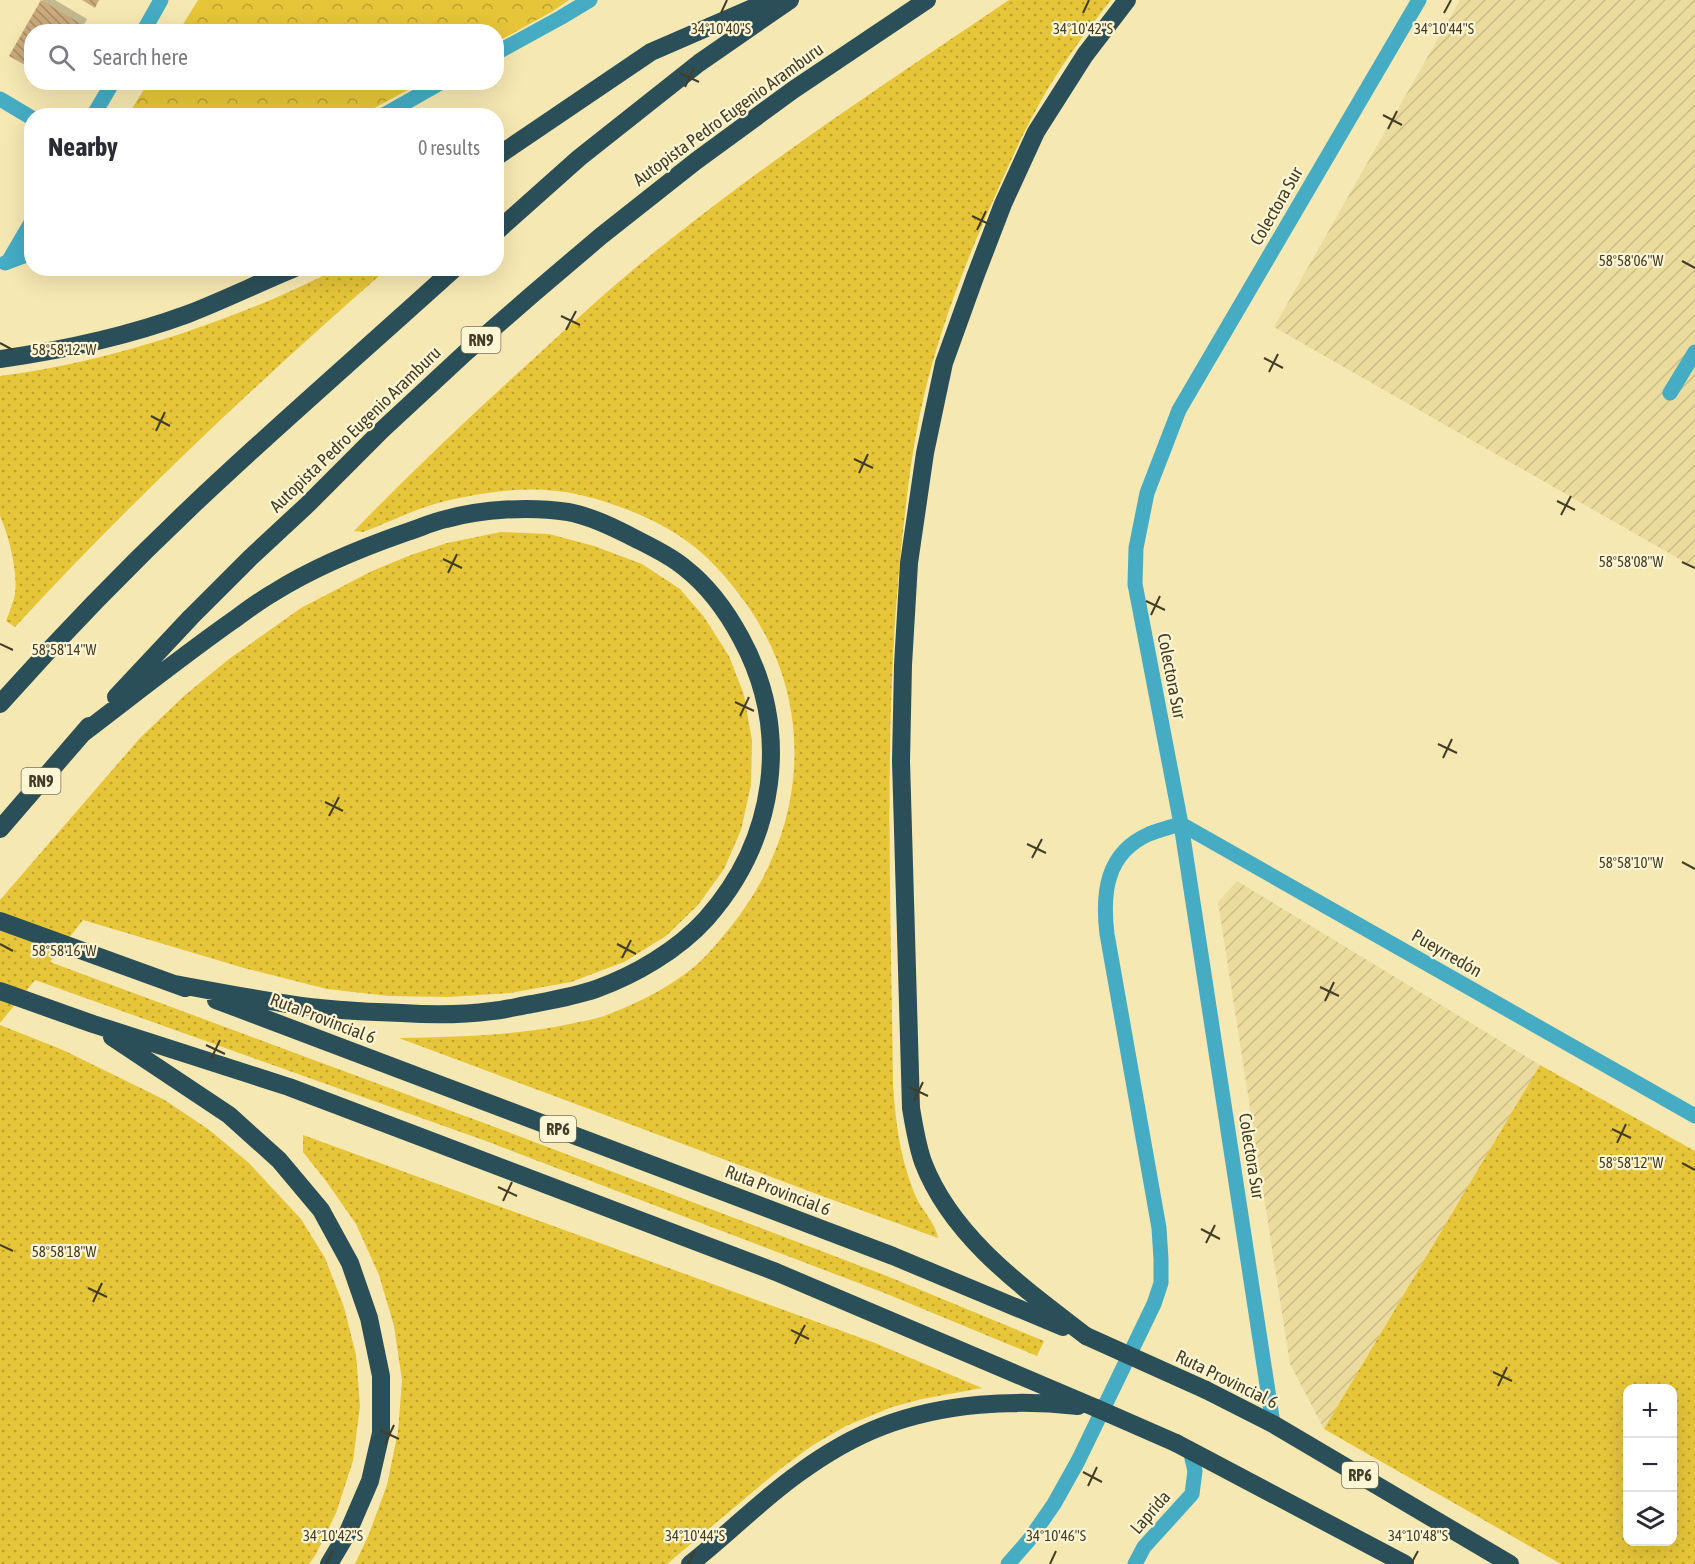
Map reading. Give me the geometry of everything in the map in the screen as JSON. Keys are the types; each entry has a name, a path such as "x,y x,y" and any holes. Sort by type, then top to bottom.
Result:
{"highway":[{"path":"504,152 651,52 771,0"},
{"path":"504,225 579,158 699,63 790,0"},
{"name":"Autopista Pedro Eugenio Aramburu","path":"0,829 82,734 191,617 382,430 465,353 601,236 696,161 793,90 927,0"},
{"path":"1053,1317 990,1258 967,1233 936,1190 923,1162 916,1137 911,1108 901,761 903,665 909,563 925,453 944,363 1003,204 1036,132 1085,55 1127,0"},
{"path":"0,359 52,351 120,335 188,314 276,276"},
{"path":"0,704 42,657 130,567 226,474 446,276"},
{"path":"82,734 273,592 326,565 384,540 447,518 493,511 533,509 571,512 626,533 655,549 686,568 710,592 733,624 753,660 766,702 771,732 771,769 765,810 750,851 730,889 704,922 668,952 636,972 593,990 542,1002 491,1011 428,1014 363,1012 290,1005 175,984"},
{"name":"Ruta Provincial 6","path":"0,921 175,984 1053,1317 1086,1336 1206,1390 1273,1424 1510,1564"},
{"path":"0,991 93,1024 289,1087 776,1272 1183,1447 1405,1564"},
{"path":"93,1024 229,1115 279,1160 321,1210 350,1263 369,1318 381,1376 381,1433 370,1481 348,1532 329,1564"},
{"path":"690,1564 799,1473 839,1446 882,1426 926,1413 973,1406 1057,1404 1096,1408"}],"street":[{"path":"148,24 161,0"},
{"path":"504,49 590,0"},
{"name":"Colectora Sur","path":"1273,1424 1180,824 1135,584 1136,548 1147,493 1179,410 1419,0"},
{"path":"98,108 108,90"},
{"path":"396,108 428,90"},
{"path":"0,99 24,113"},
{"path":"4,264 24,233"},
{"path":"4,264 24,256"},
{"path":"1670,393 1695,352"},
{"path":"1008,1564 1029,1540 1054,1504 1078,1461 1154,1304 1161,1283 1159,1228 1104,911 1107,885 1120,855 1149,834 1180,824"},
{"name":"Pueyrredón","path":"1180,824 1695,1116"},
{"name":"Laprida","path":"1135,1564 1144,1547 1192,1494 1195,1471 1183,1447"}],"shaded area":[{"path":"1460,0 1695,0 1695,568 1274,327"},
{"path":"1237,881 1540,1065 1324,1429 1290,1364 1218,902"}],"green space":[{"path":"198,0 569,0 504,38 504,24 183,24"},
{"path":"1009,0 1111,0 1072,52 1045,94 1016,150 984,221 940,337 921,409 912,461 895,616 892,683 889,817 893,1084 897,1128 906,1169 916,1197 938,1238 399,1038 506,1033 596,1019 646,998 691,969 729,929 755,892 774,853 788,812 794,770 793,728 785,685 770,644 747,605 702,553 676,534 645,517 584,496 559,491 519,490 478,494 438,503 363,532 354,531 493,396 654,252 795,146"},
{"path":"144,90 408,90 374,108 132,108"},
{"path":"324,276 379,276 196,443 104,533 15,627 6,621 16,585 12,554 0,516 0,376 98,358 162,340 277,297"},
{"path":"501,532 549,534 594,546 642,564 680,589 704,617 729,656 744,695 752,741 751,785 741,830 724,869 698,905 666,936 624,962 571,982 510,993 449,997 389,996 327,989 244,968 83,920 50,962 887,1276 1044,1341 1037,1356 882,1292 486,1141 35,980 0,1023 0,900 140,738 184,696 229,659 301,608 372,571 411,555 447,543"},
{"path":"0,1025 63,1050 163,1099 208,1129 249,1163 301,1219 325,1258 344,1307 356,1355 360,1406 353,1461 336,1513 309,1564 0,1564"},
{"path":"1540,1065 1695,1151 1695,1564 1561,1564 1324,1429"},
{"path":"303,1135 875,1343 982,1388 892,1407 846,1426 813,1445 779,1470 667,1564 355,1564 387,1485 398,1432 402,1380 394,1326 379,1275 356,1224 303,1152"}],"building":[{"path":"41,0 81,24 27,24"},
{"path":"82,0 99,0 95,8"},
{"path":"24,30 24,64 9,56"}]}
